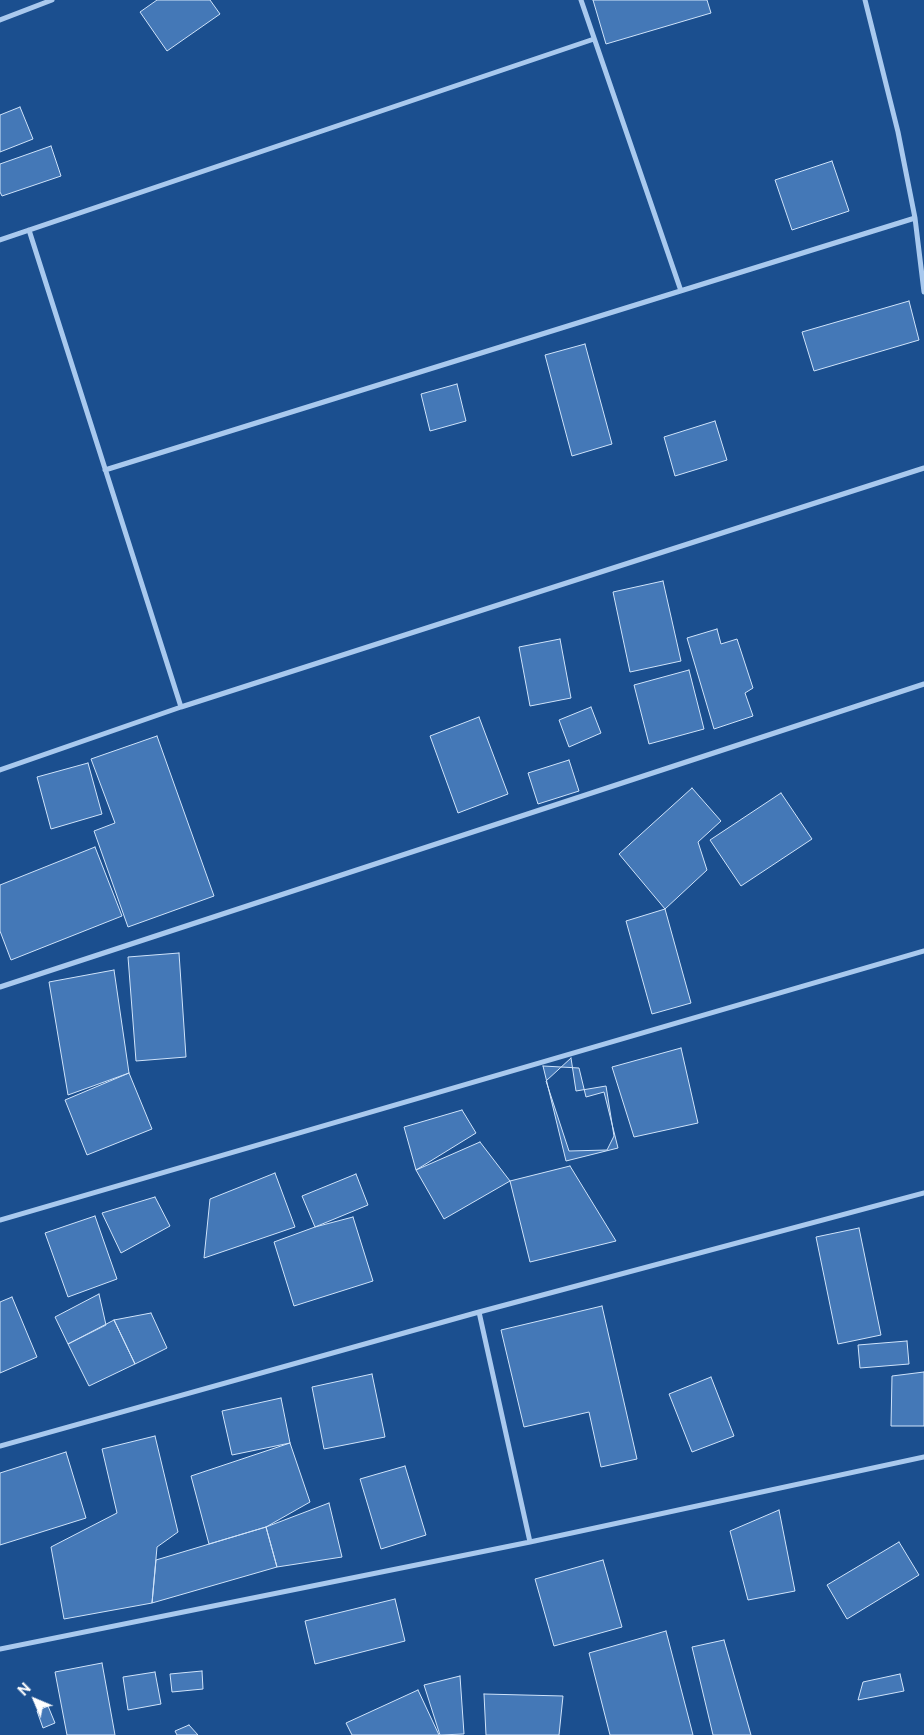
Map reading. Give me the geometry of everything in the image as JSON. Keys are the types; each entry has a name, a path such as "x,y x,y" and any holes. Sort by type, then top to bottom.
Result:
{"street":[{"path":"0,20 52,0"},
{"path":"581,0 681,291"},
{"path":"865,0 898,132 915,218 924,292"},
{"path":"0,240 594,39"},
{"path":"105,470 915,218"},
{"path":"29,230 181,707"},
{"path":"0,770 181,707 924,468"},
{"path":"0,987 924,684"},
{"path":"0,1220 924,951"},
{"path":"0,1446 479,1312 924,1193"},
{"path":"479,1312 530,1542"},
{"path":"0,1649 530,1542 924,1457"}],"building":[{"path":"157,0 210,0 220,14 167,51 140,12"},
{"path":"593,0 707,0 711,13 606,44"},
{"path":"20,107 33,139 0,152 0,115"},
{"path":"51,146 61,176 2,196 0,192 0,164"},
{"path":"832,161 849,211 792,230 775,180"},
{"path":"909,301 919,340 814,371 802,332"},
{"path":"585,344 612,444 572,456 545,355"},
{"path":"457,384 466,421 430,431 421,394"},
{"path":"715,421 727,460 675,476 664,437"},
{"path":"663,581 681,661 630,672 613,592"},
{"path":"717,629 721,644 737,639 753,688 745,693 753,716 714,729 687,638"},
{"path":"560,639 571,698 530,706 519,647"},
{"path":"689,670 704,729 649,744 634,685"},
{"path":"591,707 601,733 569,747 559,720"},
{"path":"479,717 508,794 458,813 430,736"},
{"path":"157,736 214,896 128,927 94,831 115,823 91,759"},
{"path":"569,760 579,791 538,804 528,773"},
{"path":"88,763 102,814 51,829 37,777"},
{"path":"692,788 721,821 698,842 707,870 665,909 619,854"},
{"path":"781,793 812,839 741,886 710,840"},
{"path":"95,847 122,916 11,960 0,931 0,885"},
{"path":"665,909 691,1003 652,1014 626,921"},
{"path":"179,953 186,1057 136,1061 128,957"},
{"path":"114,970 129,1073 68,1095 49,982"},
{"path":"681,1048 698,1123 634,1137 612,1067"},
{"path":"571,1058 576,1091 606,1086 614,1136 607,1150 569,1151 546,1081"},
{"path":"543,1066 579,1068 586,1097 604,1092 618,1148 566,1161"},
{"path":"129,1073 152,1129 87,1155 65,1100"},
{"path":"462,1110 476,1133 416,1170 404,1127"},
{"path":"480,1142 510,1181 444,1219 416,1170"},
{"path":"570,1166 616,1241 530,1262 510,1181"},
{"path":"275,1173 295,1227 204,1258 210,1199"},
{"path":"356,1174 368,1205 315,1227 302,1196"},
{"path":"155,1197 170,1226 121,1253 102,1213"},
{"path":"95,1216 117,1279 68,1297 45,1233"},
{"path":"353,1217 373,1281 294,1306 274,1242 315,1227"},
{"path":"859,1228 881,1335 838,1344 816,1237"},
{"path":"99,1294 106,1325 68,1344 55,1317"},
{"path":"12,1297 37,1357 0,1373 0,1302"},
{"path":"602,1306 637,1459 601,1467 589,1412 524,1427 501,1330"},
{"path":"151,1313 167,1348 135,1364 114,1320"},
{"path":"114,1320 135,1364 89,1386 68,1344"},
{"path":"907,1341 909,1364 860,1368 858,1345"},
{"path":"924,1372 924,1426 891,1426 892,1376"},
{"path":"372,1374 385,1437 324,1449 312,1387"},
{"path":"711,1377 734,1436 692,1452 669,1394"},
{"path":"281,1398 290,1443 232,1455 222,1411"},
{"path":"155,1436 178,1532 157,1547 152,1603 64,1619 51,1547 117,1513 102,1449"},
{"path":"290,1443 310,1502 266,1527 209,1544 191,1476"},
{"path":"66,1452 86,1518 0,1545 0,1473"},
{"path":"405,1466 426,1535 381,1549 360,1479"},
{"path":"329,1503 342,1557 277,1567 266,1527"},
{"path":"779,1510 795,1591 748,1600 730,1531"},
{"path":"266,1527 277,1567 152,1603 156,1560"},
{"path":"899,1542 919,1575 847,1619 827,1585"},
{"path":"603,1560 622,1627 554,1646 535,1579"},
{"path":"395,1599 405,1641 315,1664 305,1621"},
{"path":"666,1631 693,1735 610,1735 589,1653"},
{"path":"724,1640 751,1735 713,1735 692,1647"},
{"path":"102,1663 115,1735 67,1735 55,1672"},
{"path":"202,1671 203,1689 172,1692 170,1674"},
{"path":"155,1672 161,1704 128,1710 123,1677"},
{"path":"900,1674 904,1691 858,1700 863,1682"},
{"path":"460,1676 464,1734 440,1735 424,1685"},
{"path":"418,1690 439,1735 352,1735 346,1723"},
{"path":"484,1694 563,1696 559,1735 486,1735"},
{"path":"48,1706 55,1723 43,1728 37,1711"},
{"path":"189,1725 198,1735 177,1735 175,1731"}]}
